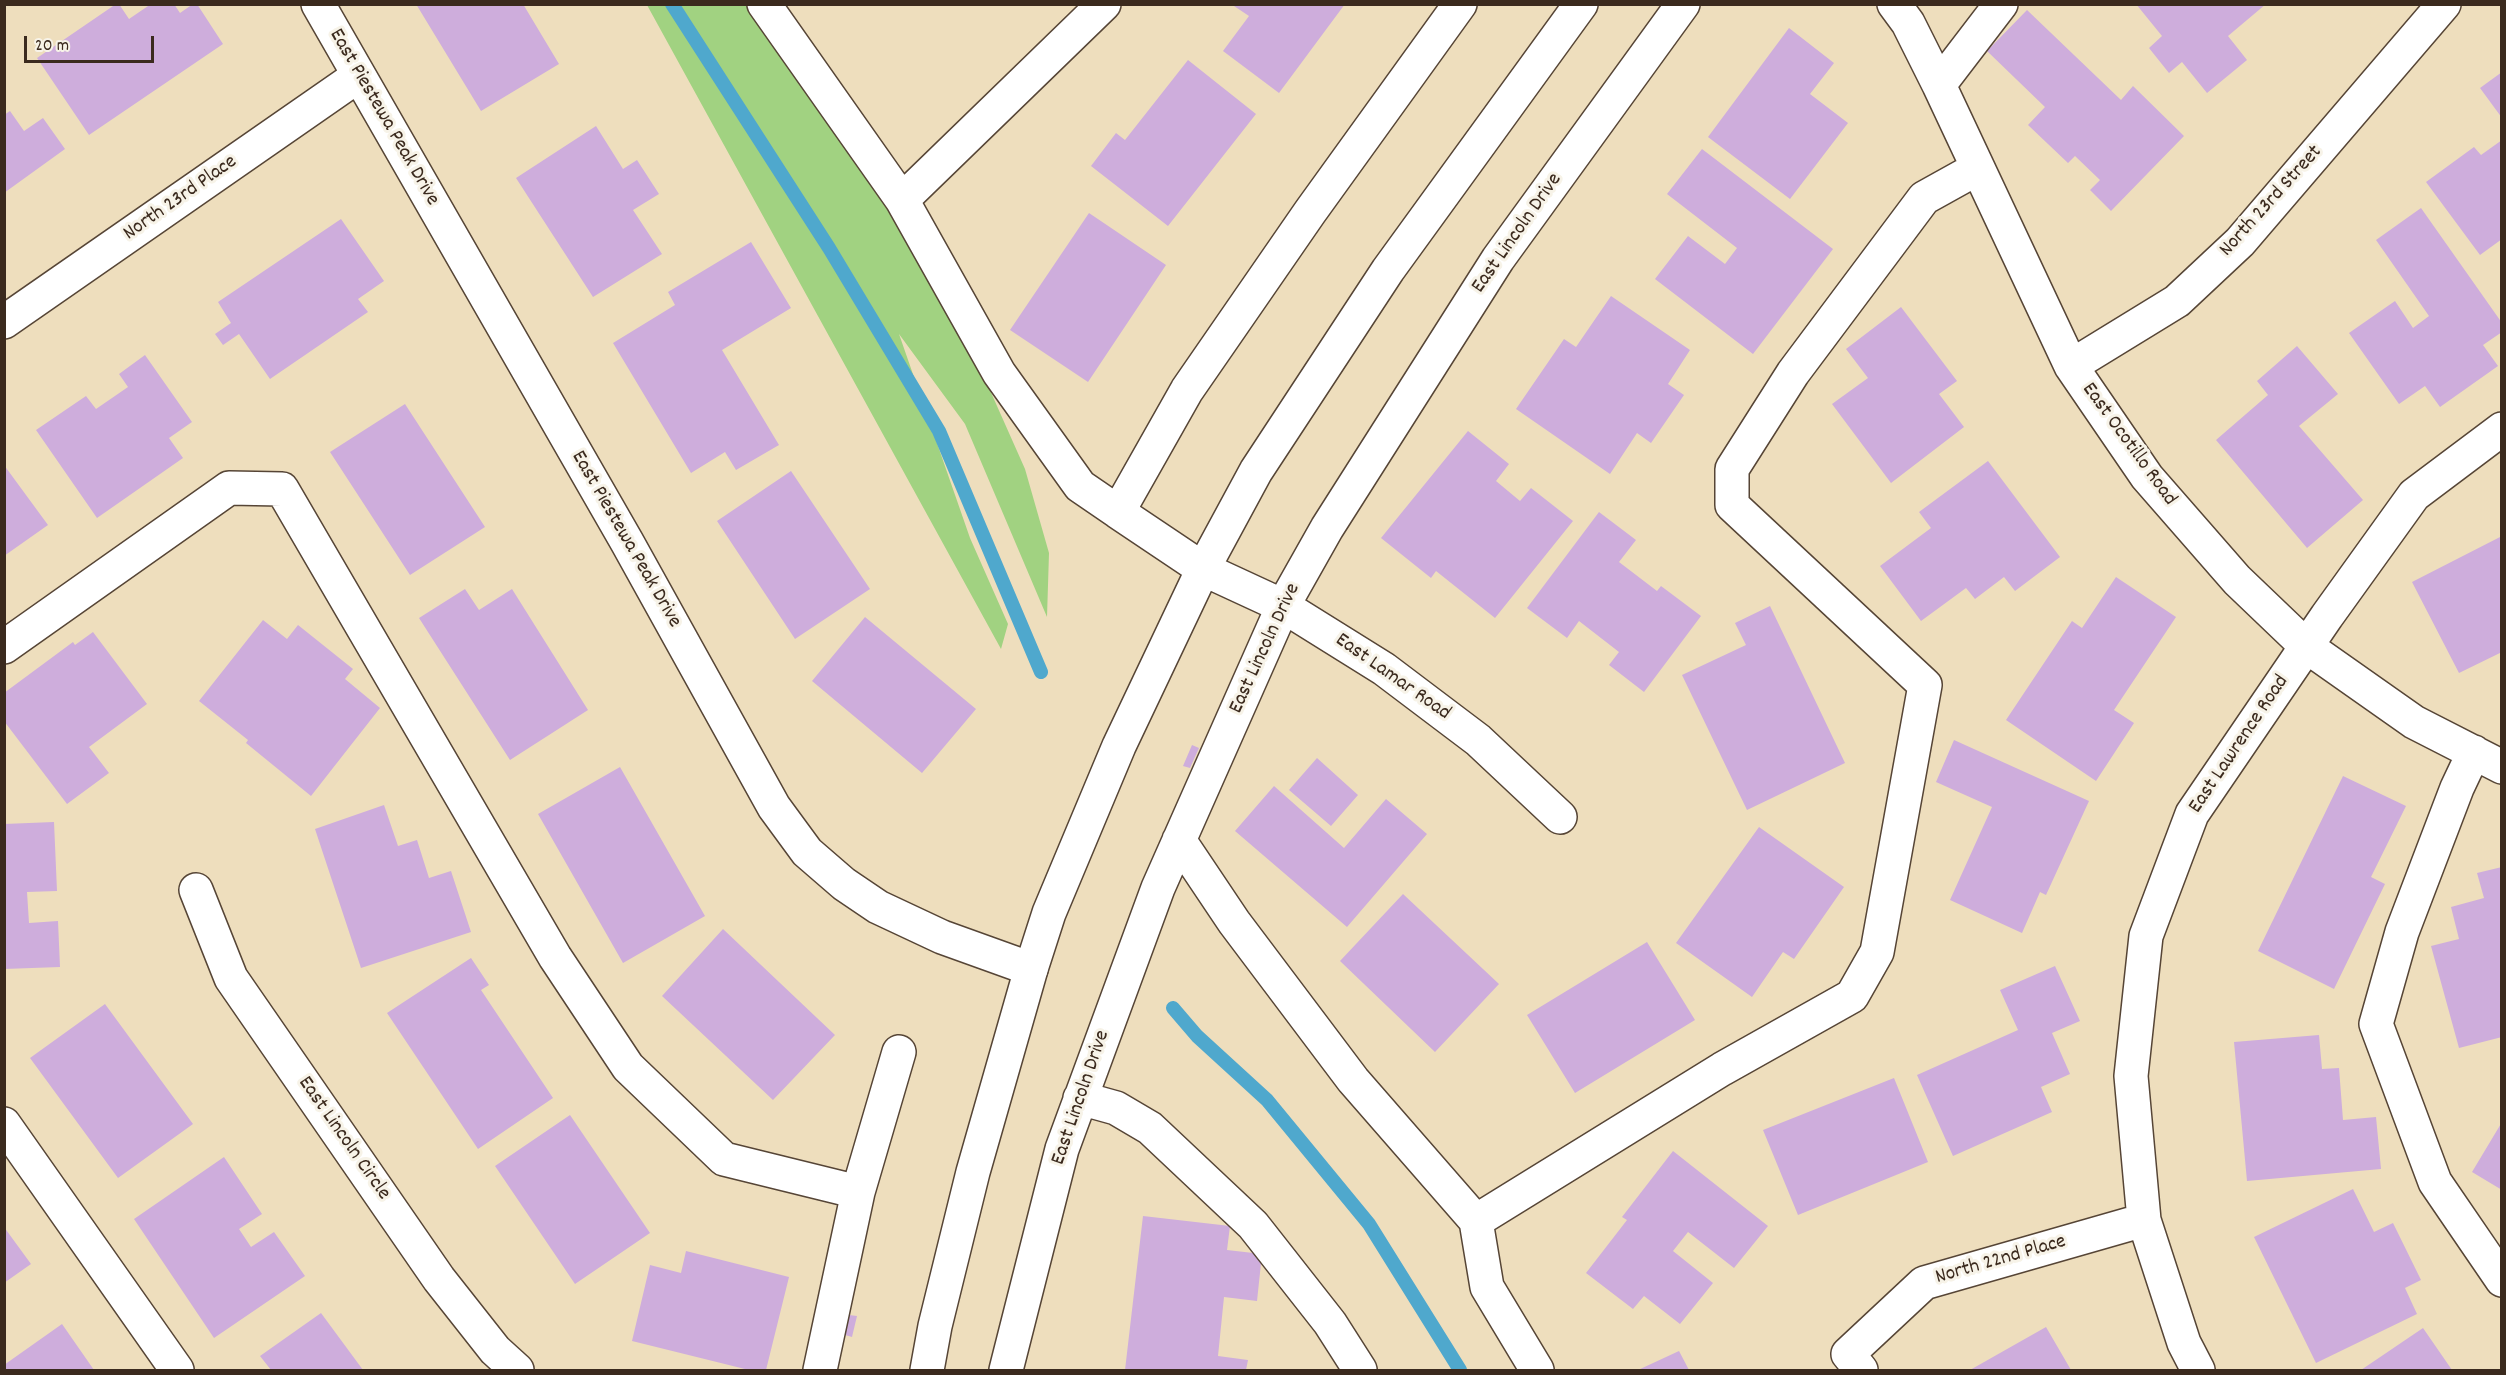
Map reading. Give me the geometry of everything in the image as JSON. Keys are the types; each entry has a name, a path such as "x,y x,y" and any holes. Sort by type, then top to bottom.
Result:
{"street":[{"name":"East Piestewa Peak Drive","path":"318,4 627,542 774,807 807,852 844,884 878,908 942,937 1031,969"},
{"path":"764,4 902,200 999,373 1080,486 1203,569"},
{"path":"902,200 1104,4"},
{"path":"1118,512 1187,390 1310,212 1460,4"},
{"path":"927,1371 935,1326 973,1172 1049,913 1115,757 1203,569 1256,471 1388,270 1581,4"},
{"name":"East Lincoln Drive","path":"1006,1371 1062,1149 1080,1098 1158,888 1283,606 1326,528 1498,259 1683,4"},
{"name":"East Ocotillo Road","path":"1894,4 1908,23 1939,85 2071,366 2147,477 2236,580 2306,646 2414,722 2488,760"},
{"path":"1939,85 2001,4"},
{"name":"North 23rd Street","path":"2071,366 2176,302 2240,242 2444,4"},
{"name":"North 23rd Place","path":"4,322 358,76"},
{"path":"1476,1221 1722,1069 1852,996 1877,952 1925,685 1732,506 1732,469 1793,373 1924,198 1978,168"},
{"name":"East Lawrence Road","path":"2198,1371 2184,1342 2144,1220 2131,1076 2146,936 2192,814 2306,646 2414,495 2502,429"},
{"path":"4,647 229,488 282,489 555,957 628,1067 723,1159 858,1192"},
{"name":"East Lamar Road","path":"1203,569 1283,606 1384,669 1478,740 1560,817"},
{"path":"2488,760 2457,788 2402,932 2376,1024 2435,1182 2502,1280"},
{"path":"1179,840 1234,922 1353,1080 1476,1221 1487,1287 1537,1371"},
{"name":"East Lincoln Circle","path":"196,890 231,978 439,1279 495,1350 517,1371"},
{"path":"820,1371 858,1192 899,1052"},
{"path":"1080,1098 1116,1108 1150,1128 1253,1224 1330,1323 1360,1371"},
{"path":"4,1124 177,1371"},
{"name":"North 22nd Place","path":"1854,1362 1923,1283 2144,1220"}],"green space":[{"path":"647,5 748,5 791,60 896,221 981,370 1025,469 1049,553 1047,617 965,424 899,334 970,538 1008,624 1001,649"}],"building":[{"path":"119,4 129,19 151,4 174,4 180,13 193,4 197,4 223,44 89,135 37,58"},
{"path":"416,4 523,4 559,64 481,111"},
{"path":"1236,4 1345,4 1279,93 1223,51 1249,16 1234,6"},
{"path":"2136,4 2266,4 2228,36 2247,60 2207,93 2182,62 2169,73 2149,48 2162,36"},
{"path":"2027,10 2121,100 2133,86 2184,136 2111,211 2090,190 2100,180 2075,156 2068,163 2028,125 2045,107 1987,51"},
{"path":"1789,28 1834,63 1810,94 1848,123 1790,199 1708,137"},
{"path":"1188,60 1256,114 1168,226 1091,166 1116,133 1125,140"},
{"path":"2502,72 2502,118 2480,88"},
{"path":"10,111 24,131 43,118 65,149 4,193 4,115"},
{"path":"596,126 623,169 637,160 659,194 633,210 662,254 593,297 516,178"},
{"path":"2502,140 2502,239 2480,255 2426,182 2474,147 2481,155"},
{"path":"1702,149 1833,249 1753,354 1655,279 1688,236 1725,264 1737,248 1667,194"},
{"path":"2421,208 2502,323 2502,332 2483,345 2498,366 2440,407 2425,386 2399,404 2349,333 2395,301 2413,328 2429,316 2376,240"},
{"path":"1089,213 1166,265 1088,382 1010,330"},
{"path":"341,219 384,281 358,299 368,312 270,379 239,334 223,345 215,334 231,323 218,302"},
{"path":"751,242 791,308 722,350 779,445 736,470 725,452 691,473 613,343 675,305 668,292"},
{"path":"1611,296 1690,350 1668,384 1684,395 1651,443 1637,433 1610,474 1516,409 1564,339 1576,347"},
{"path":"1901,307 1957,381 1939,394 1964,427 1891,483 1832,404 1868,378 1846,349"},
{"path":"2297,346 2338,394 2299,426 2363,500 2307,548 2216,440 2268,395 2257,381"},
{"path":"145,355 192,422 169,438 183,458 97,518 36,430 86,396 96,409 128,387 119,374"},
{"path":"405,404 485,527 410,575 330,452"},
{"path":"1468,431 1509,464 1496,481 1520,501 1531,488 1573,521 1495,618 1436,571 1431,578 1381,538"},
{"path":"1988,461 2060,557 2015,591 2004,577 1975,599 1966,588 1921,621 1880,566 1931,528 1919,512"},
{"path":"4,465 48,525 4,556"},
{"path":"791,471 870,589 795,639 717,521"},
{"path":"1599,512 1636,540 1619,562 1657,591 1661,586 1701,616 1644,692 1609,665 1619,652 1579,621 1567,638 1527,608"},
{"path":"2502,536 2502,652 2459,673 2412,582"},
{"path":"2116,577 2176,617 2114,710 2134,723 2096,781 2006,720 2072,621 2082,628"},
{"path":"465,589 479,610 512,589 588,710 510,760 419,618"},
{"path":"1770,606 1845,763 1747,810 1682,675 1746,645 1735,623"},
{"path":"865,617 976,709 922,773 812,681"},
{"path":"263,620 287,639 298,625 353,669 345,679 380,708 311,796 246,743 248,740 199,701"},
{"path":"93,632 147,704 89,747 109,773 67,804 4,721 4,693 73,642 75,645"},
{"path":"1954,740 2089,801 2046,895 2040,892 2022,933 1950,900 1992,807 1936,782"},
{"path":"1192,745 1199,748 1190,768 1183,766"},
{"path":"1317,758 1358,795 1331,826 1289,790"},
{"path":"620,767 705,916 623,963 538,814"},
{"path":"2343,776 2406,806 2371,877 2385,884 2334,989 2258,951"},
{"path":"1274,786 1344,848 1386,799 1427,834 1347,927 1235,831"},
{"path":"384,805 398,846 417,840 429,878 451,871 471,932 361,968 315,829"},
{"path":"54,822 57,891 27,892 29,923 58,921 60,967 4,969 4,824"},
{"path":"1759,827 1844,887 1794,959 1783,952 1752,997 1676,943"},
{"path":"2502,867 2502,1037 2459,1048 2431,946 2459,939 2451,907 2484,898 2477,873"},
{"path":"1403,894 1499,984 1435,1052 1340,961"},
{"path":"723,929 835,1035 773,1100 662,996"},
{"path":"1647,942 1695,1020 1575,1093 1527,1015"},
{"path":"471,958 489,985 481,990 553,1098 478,1149 387,1013"},
{"path":"2055,966 2080,1021 2052,1033 2070,1074 2041,1087 2052,1112 1953,1156 1917,1075 2018,1030 2000,990"},
{"path":"105,1004 193,1124 118,1178 30,1058"},
{"path":"2319,1035 2322,1069 2339,1068 2343,1120 2376,1117 2381,1169 2247,1181 2234,1042"},
{"path":"1894,1078 1928,1162 1798,1215 1763,1130"},
{"path":"570,1115 650,1233 575,1284 495,1166"},
{"path":"2502,1122 2502,1190 2472,1172"},
{"path":"1673,1151 1768,1226 1734,1268 1688,1232 1673,1251 1713,1283 1680,1324 1644,1296 1633,1309 1586,1273 1627,1220 1622,1217"},
{"path":"224,1157 262,1214 239,1229 251,1247 274,1232 305,1276 214,1338 134,1219"},
{"path":"2353,1189 2374,1232 2393,1223 2421,1280 2405,1288 2417,1314 2316,1363 2254,1237"},
{"path":"1143,1216 1230,1226 1227,1250 1262,1254 1257,1301 1224,1297 1218,1356 1248,1360 1246,1370 1125,1370"},
{"path":"4,1227 31,1264 4,1283"},
{"path":"686,1251 789,1277 766,1370 749,1370 632,1341 650,1265 681,1273"},
{"path":"321,1313 363,1370 271,1370 260,1356"},
{"path":"849,1315 857,1316 852,1337 845,1335"},
{"path":"62,1324 94,1370 4,1370 4,1365"},
{"path":"2046,1327 2071,1370 1970,1370"},
{"path":"2423,1328 2452,1370 2361,1370"},
{"path":"1679,1351 1689,1370 1638,1370"}],"waterway":[{"path":"672,4 829,248 939,431 1041,672"},
{"path":"1173,1008 1197,1036 1267,1100 1369,1224 1460,1370"}]}
